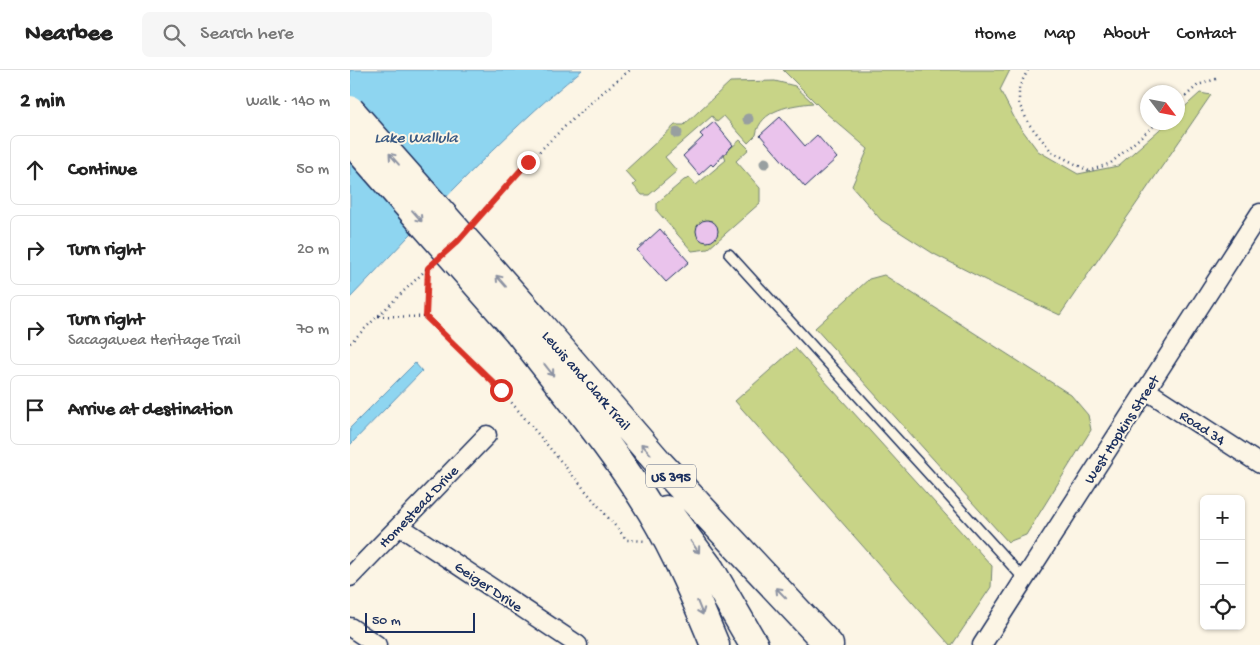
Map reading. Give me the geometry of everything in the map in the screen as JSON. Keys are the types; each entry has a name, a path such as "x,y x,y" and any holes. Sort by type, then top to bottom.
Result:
{"highway":[{"name":"Lewis and Clark Trail","path":"350,110 526,325 627,473 674,552 715,645"},
{"name":"Lewis and Clark Trail","path":"350,140 658,462 824,640"},
{"path":"627,473 673,517 710,569 754,645"}],"street":[{"name":"West Hopkins Street","path":"982,645 1260,213"},
{"name":"Road 34","path":"1146,390 1260,464"},
{"name":"Homestead Drive","path":"350,577 487,434"},
{"name":"Geiger Drive","path":"399,526 578,645"},
{"path":"350,627 377,645"}],"lane":[{"path":"729,254 1024,579"}],"path":[{"path":"469,228 528,162 630,70"},
{"path":"1028,70 1019,88 1019,104 1029,124 1052,152 1089,172 1111,163 1149,130"},
{"path":"1185,96 1198,84 1216,79"},
{"path":"350,342 440,257"},
{"path":"426,317 428,268"},
{"path":"377,316 426,317 501,390 627,540 650,542 645,534"}],"green space":[{"path":"783,70 1010,70 1000,90 1017,123 1038,151 1078,174 1118,166 1159,130 1185,130 1185,107 1200,93 1211,95 1060,315 934,254 881,220 852,186 868,149 826,113"},
{"path":"775,81 795,86 813,103 787,107 770,114 764,119 756,135 748,143 724,116 717,122 712,116 665,157 677,171 649,195 642,195 633,185 636,183 625,171 675,125 684,125 730,82"},
{"path":"740,140 749,149 736,161 760,188 760,203 708,249 692,251 657,211 657,203 684,180 690,178 696,185 726,160 724,154"},
{"path":"884,275 1071,395 1088,415 1091,430 1026,535 1008,542 815,328 869,279"},
{"path":"795,348 992,566 991,587 952,645 735,401"}],"water":[{"name":"Lake Wallula","path":"350,70 582,70 491,151 350,298"},
{"path":"415,363 422,371 350,445 350,428"}],"building":[{"path":"780,117 805,146 817,135 837,158 805,187 760,135"},
{"path":"714,122 733,145 713,166 711,164 699,175 683,156 703,137 700,134"},
{"path":"707,220 715,223 718,231 715,239 707,242 699,239 696,231 699,223"},
{"path":"660,229 689,262 666,282 637,250"}],"route":[{"path":"501,390 426,317 428,268 458,241 528,162"}]}
